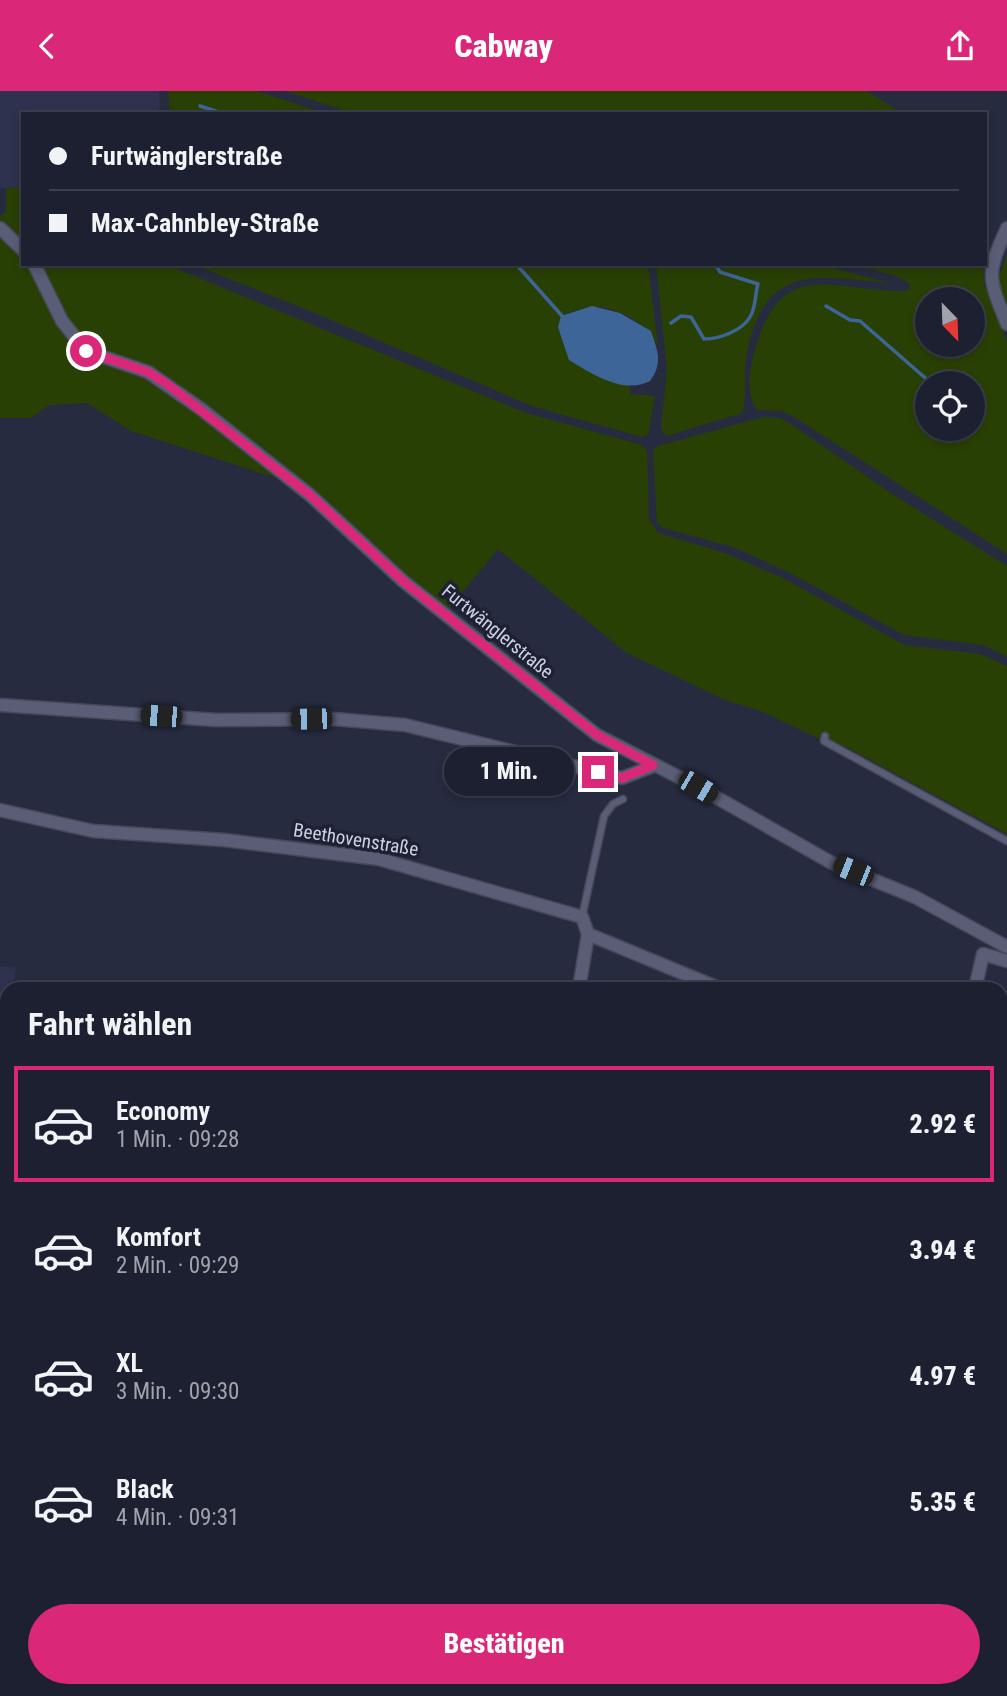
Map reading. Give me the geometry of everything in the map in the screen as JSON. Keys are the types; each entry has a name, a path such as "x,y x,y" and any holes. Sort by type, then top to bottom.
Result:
{"street":[{"path":"0,228 21,248"},
{"path":"1007,228 990,272 993,288 1007,324"},
{"name":"Furtwänglerstraße","path":"35,266 62,321 86,351 148,372 167,384 310,495 403,581 597,735 698,787 832,863 915,897 1007,947"},
{"path":"0,705 216,720 334,719 405,725 622,778 653,765"},
{"name":"Beethovenstraße","path":"0,810 93,831 237,842 379,859 582,918"},
{"path":"580,982 588,934 582,918"},
{"path":"588,934 703,982"},
{"path":"977,982 983,954 1007,961"}],"lane":[{"path":"825,736 824,741 1007,841"},
{"path":"582,918 604,816 613,804 623,799"},
{"path":"0,1029 0,1037"}],"shaded area":[{"path":"0,91 159,91 160,112 21,112 21,187 0,188"},
{"path":"0,966 16,968 14,982 0,982"}],"green space":[{"path":"168,91 256,91 322,112 170,112"},
{"path":"285,91 867,91 900,112 349,112"},
{"path":"21,187 21,266 174,266 526,413 642,445 647,451 649,519 658,533 725,553 785,579 904,645 981,654 1007,666 1007,834 846,747 824,741 761,711 725,700 627,653 498,549 447,611 286,467 283,480 131,431 87,403 49,405 31,418 0,418 0,216 6,212 6,188"},
{"path":"1007,255 1007,308 997,282"},
{"path":"197,266 648,266 658,347 640,324 613,310 589,307 561,316 600,378 630,386 630,394 655,396 648,435 642,437 532,406 315,313"},
{"path":"656,266 826,266 890,283 816,278 796,282 779,290 765,305 754,327 746,358 742,413 667,436 661,429 667,369"},
{"path":"858,266 983,266 984,284 1007,341 1007,554 796,418 781,411 757,410 751,397 752,359 766,321 779,301 795,290 813,285 833,285 908,291 910,284 897,276"},
{"path":"763,417 780,418 791,424 892,494 1007,566 1007,657 984,645 904,635 788,572 733,547 663,528 657,523 653,450 658,446"}],"water":[{"path":"592,306 620,313 651,331 658,362 650,381 630,386 619,384 569,360 558,327 561,316"}],"waterway":[{"path":"200,106 219,112"},
{"path":"518,266 563,317"},
{"path":"671,323 681,316 691,317 704,339 730,333 750,317 758,284 720,272 716,266"},
{"path":"826,306 850,320 860,321 917,371"}],"route":[{"path":"86,351 131,365 167,384 310,495 403,581 597,735 653,765 622,778 598,772"}]}
